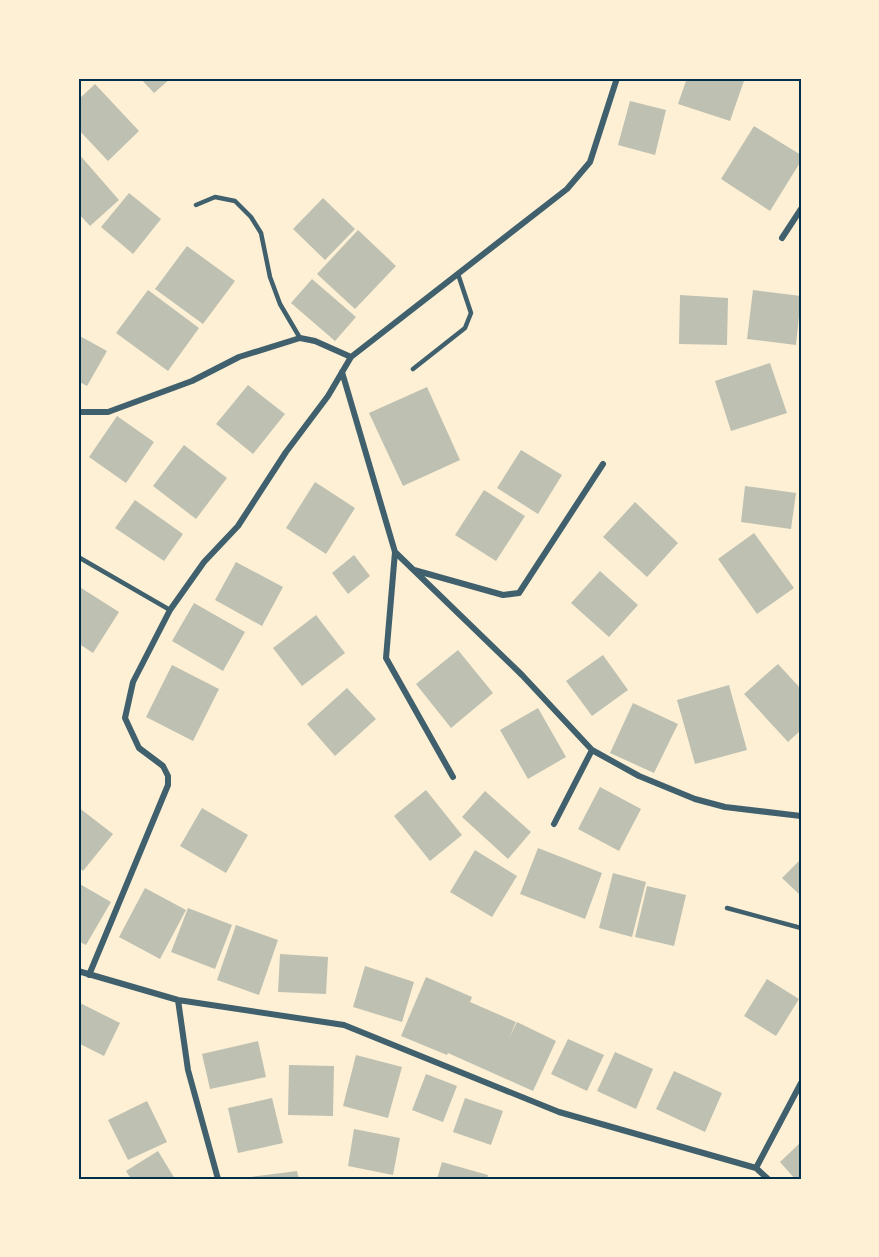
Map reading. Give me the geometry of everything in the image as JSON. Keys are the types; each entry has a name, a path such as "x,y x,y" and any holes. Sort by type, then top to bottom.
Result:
{"street":[{"path":"89,975 168,785 168,776 163,766 139,748 124,718 133,682 170,610 204,562 238,526 351,357 567,189 590,162 617,78"},
{"path":"782,237 801,209"},
{"path":"78,412 108,412 192,381 238,357 300,338 315,341 351,357"},
{"path":"342,372 395,552 386,657 453,777"},
{"path":"413,569 503,595 519,593 603,464"},
{"path":"395,552 522,675 592,750 639,776 695,799 725,807 801,816"},
{"path":"554,824 592,750"},
{"path":"78,971 178,999 344,1025 559,1112 756,1168 768,1179"},
{"path":"178,999 188,1070 218,1179"},
{"path":"756,1168 801,1083"}],"lane":[{"path":"196,205 215,197 235,201 251,217 261,234 270,277 280,304 300,338"},
{"path":"413,369 465,328 471,313 458,274"},
{"path":"80,558 170,610"},
{"path":"727,908 801,928"}],"building":[{"path":"140,78 171,78 154,93"},
{"path":"687,78 745,78 730,121 678,104"},
{"path":"95,84 139,131 108,161 78,129 78,100"},
{"path":"630,101 666,110 655,155 618,145"},
{"path":"754,126 801,155 801,161 770,211 721,179"},
{"path":"78,153 119,200 90,226 78,213"},
{"path":"129,193 161,219 133,254 101,227"},
{"path":"323,198 355,229 325,260 293,229"},
{"path":"358,230 396,266 355,309 317,274"},
{"path":"187,246 235,281 203,324 155,289"},
{"path":"312,279 356,317 335,341 291,303"},
{"path":"148,290 199,328 168,371 116,333"},
{"path":"753,290 801,296 796,345 747,339"},
{"path":"680,295 728,298 727,345 679,344"},
{"path":"78,335 107,351 87,386 78,381"},
{"path":"770,363 787,413 731,431 715,381"},
{"path":"248,385 285,414 253,454 216,424"},
{"path":"427,387 460,460 403,486 369,413"},
{"path":"117,416 154,442 126,483 89,457"},
{"path":"184,445 227,478 196,519 153,486"},
{"path":"521,450 562,475 538,514 497,488"},
{"path":"315,482 355,508 326,554 286,528"},
{"path":"745,486 796,493 791,529 741,522"},
{"path":"484,490 525,516 496,561 455,535"},
{"path":"135,500 183,534 164,561 115,528"},
{"path":"635,502 678,543 647,577 603,537"},
{"path":"754,533 794,588 757,614 718,559"},
{"path":"354,555 370,576 348,594 332,573"},
{"path":"236,562 283,587 262,626 215,600"},
{"path":"600,571 638,605 609,637 571,603"},
{"path":"78,586 119,612 93,653 78,643"},
{"path":"194,603 245,632 223,671 172,641"},
{"path":"316,615 345,653 302,686 273,648"},
{"path":"458,650 493,693 451,728 416,684"},
{"path":"603,655 628,690 592,716 566,681"},
{"path":"778,664 801,689 801,730 788,742 744,694"},
{"path":"172,665 219,689 193,741 146,717"},
{"path":"729,685 747,750 695,764 677,700"},
{"path":"347,688 376,719 335,756 307,724"},
{"path":"633,703 678,724 654,773 610,753"},
{"path":"538,708 566,757 528,779 500,730"},
{"path":"600,787 641,809 619,851 578,829"},
{"path":"426,790 462,835 430,861 394,816"},
{"path":"485,791 531,832 508,859 462,817"},
{"path":"78,807 113,834 83,871 78,867"},
{"path":"202,808 248,835 226,873 180,846"},
{"path":"538,848 602,873 585,919 520,894"},
{"path":"475,850 517,876 492,917 450,892"},
{"path":"801,859 801,896 782,878"},
{"path":"613,873 646,882 632,937 599,928"},
{"path":"78,883 111,902 86,945 78,941"},
{"path":"647,886 686,895 674,946 635,937"},
{"path":"145,888 186,910 160,959 119,937"},
{"path":"188,908 232,925 215,969 171,952"},
{"path":"236,925 278,940 259,995 217,980"},
{"path":"280,954 328,957 326,994 278,992"},
{"path":"365,966 414,982 402,1022 353,1007"},
{"path":"426,977 472,997 470,1002 516,1022 509,1038 517,1022 556,1041 533,1091 448,1053 447,1055 401,1036"},
{"path":"767,979 799,999 776,1036 744,1016"},
{"path":"78,1002 120,1023 104,1056 78,1043"},
{"path":"568,1039 604,1055 587,1091 551,1074"},
{"path":"258,1041 266,1077 210,1089 202,1054"},
{"path":"615,1052 653,1069 636,1109 597,1091"},
{"path":"356,1055 402,1067 388,1118 343,1106"},
{"path":"289,1065 334,1066 333,1116 288,1115"},
{"path":"674,1071 722,1093 705,1132 656,1109"},
{"path":"426,1074 457,1086 443,1122 412,1110"},
{"path":"272,1098 283,1143 238,1153 228,1108"},
{"path":"465,1098 503,1111 491,1145 453,1132"},
{"path":"147,1101 167,1142 128,1160 108,1120"},
{"path":"354,1129 400,1138 393,1175 348,1166"},
{"path":"801,1142 801,1179 795,1179 780,1162"},
{"path":"158,1151 175,1179 131,1179 126,1171"},
{"path":"442,1162 488,1175 487,1179 437,1179"},
{"path":"297,1171 299,1179 251,1179 251,1177"}]}
